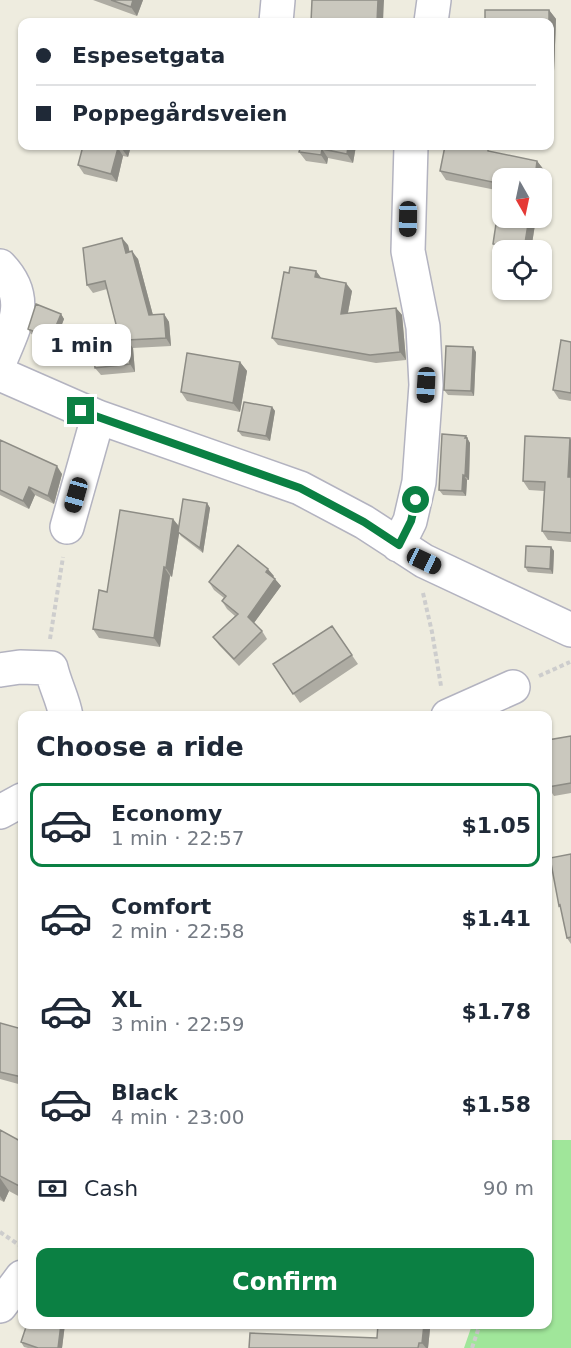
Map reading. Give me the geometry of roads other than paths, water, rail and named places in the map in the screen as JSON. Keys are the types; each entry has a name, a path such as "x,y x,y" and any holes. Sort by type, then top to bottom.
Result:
{"street":[{"path":"276,18 278,0"},
{"path":"432,18 434,0"},
{"path":"411,150 408,251 423,327 426,385 419,482 411,521 411,553"},
{"path":"0,266 15,286 18,315 0,361"},
{"path":"0,374 98,417 300,488 364,522 411,553 571,630"},
{"path":"68,527 98,417"},
{"path":"0,670 20,667 51,668 65,711"},
{"path":"445,705 513,687"},
{"path":"0,812 18,802"},
{"path":"0,1306 18,1282"}]}
